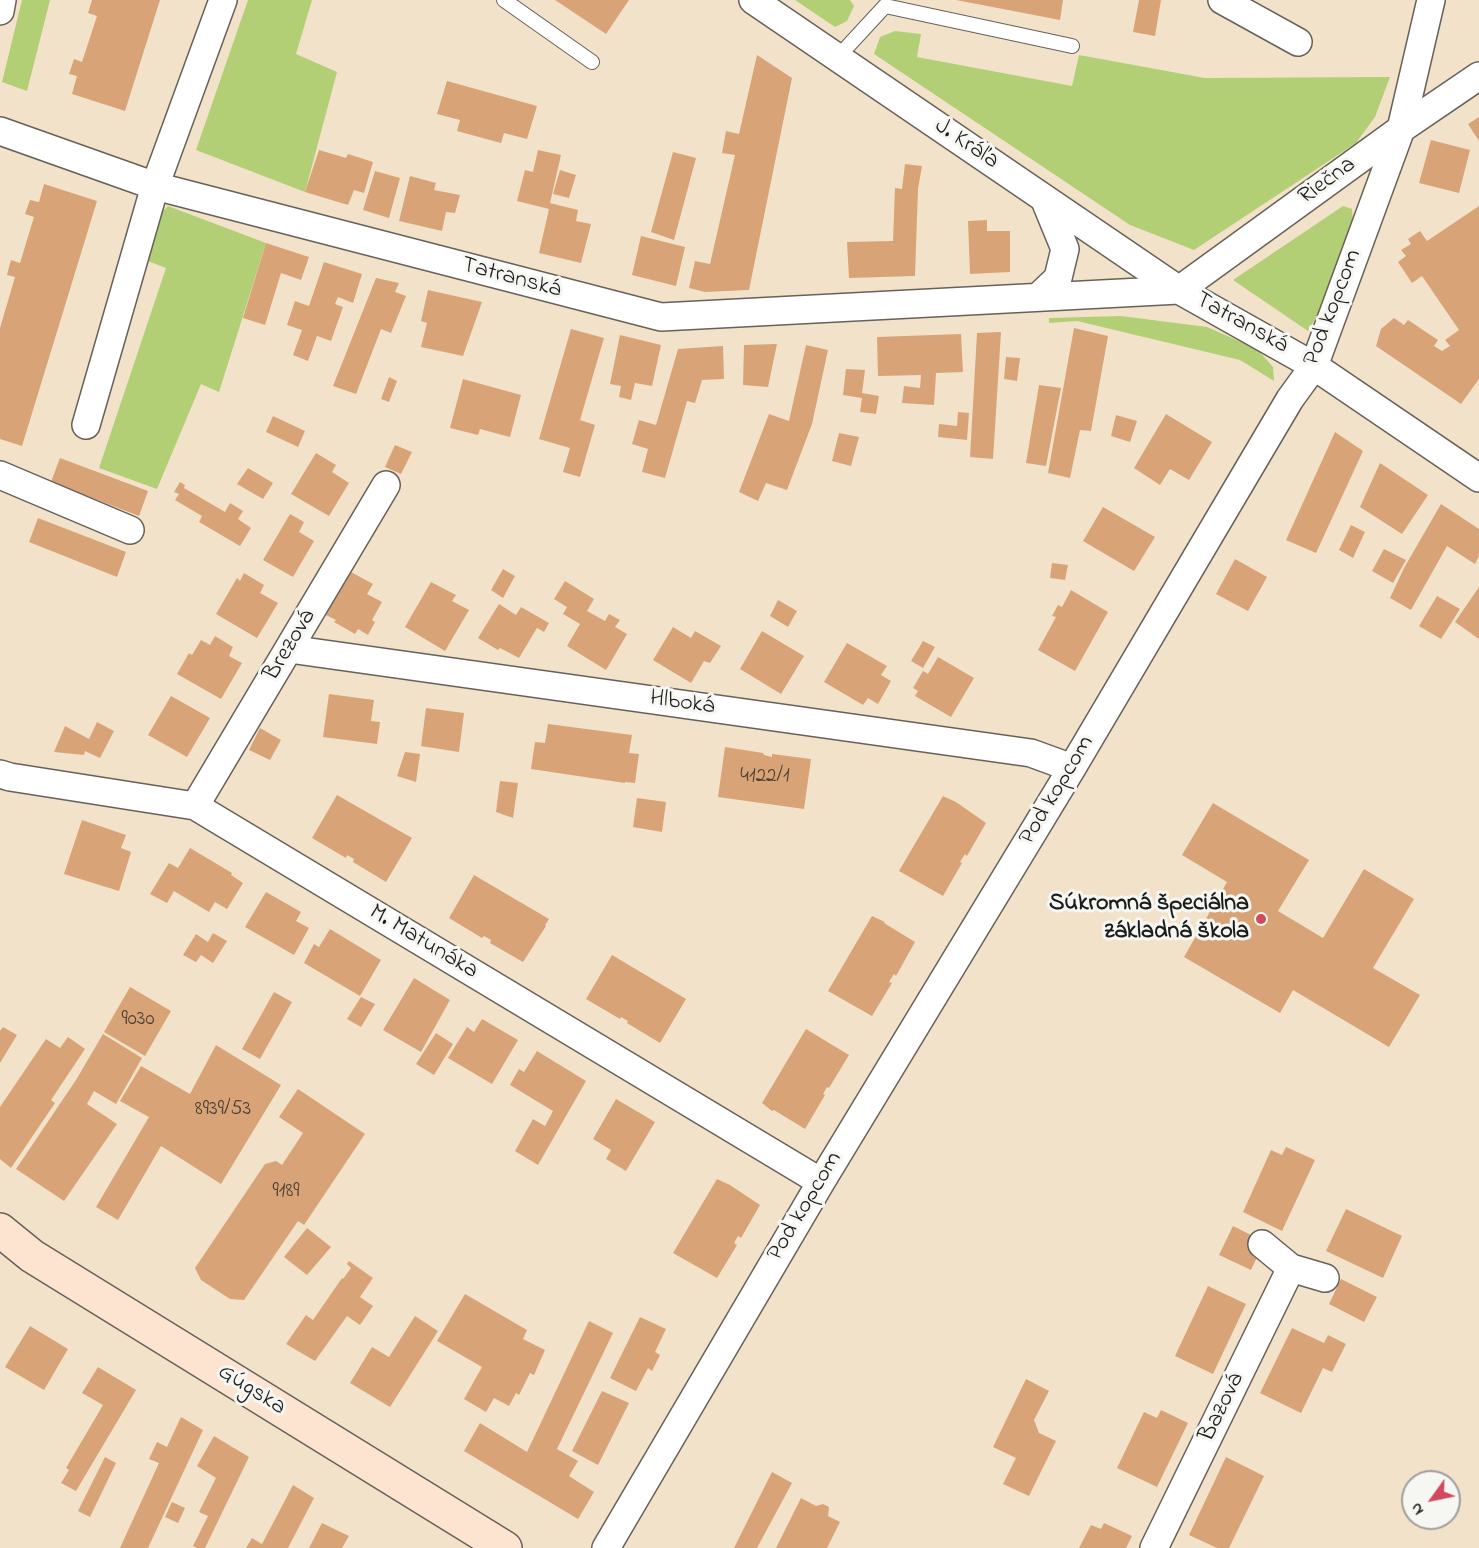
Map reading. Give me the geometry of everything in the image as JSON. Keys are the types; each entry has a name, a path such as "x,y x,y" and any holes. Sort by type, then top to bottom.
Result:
{"main road":[{"name":"Gúgska","path":"0,1230 32,1256 505,1548"}],"street":[{"path":"0,11 2,0"},
{"path":"86,425 155,186 223,0"},
{"name":"J. Kráľa","path":"753,0 1179,290"},
{"path":"1222,0 1298,42"},
{"name":"Pod kopcom","path":"606,1548 820,1182 1072,768 1290,399 1314,366 1401,129 1431,0"},
{"name":"Riečna","path":"1179,290 1401,129 1479,76"},
{"name":"Tatranská","path":"0,131 155,186 661,317 1179,290 1314,366 1479,478"},
{"path":"1038,297 1058,278 1065,249 1044,198"},
{"path":"0,475 130,530"},
{"name":"Brezová","path":"195,806 386,485"},
{"name":"Hlboká","path":"289,649 1031,753 1072,768"},
{"name":"M. Matunáka","path":"0,774 195,806 820,1182"},
{"path":"1262,1244 1291,1268 1326,1278"},
{"name":"Bazová","path":"1154,1548 1291,1268"}],"lane":[{"path":"504,0 592,62"},
{"path":"837,58 884,3 1072,46"}],"green space":[{"path":"22,0 50,0 27,91 2,82"},
{"path":"248,0 312,0 296,54 337,72 305,192 196,150"},
{"path":"795,0 850,0 854,6 847,21 835,27"},
{"path":"895,31 921,34 917,57 1072,86 1079,55 1205,78 1390,77 1375,117 1356,143 1194,250 1130,225 874,54 880,37"},
{"path":"168,206 266,243 219,392 201,384 157,489 99,468 166,268 145,260 157,217"},
{"path":"1343,206 1352,209 1353,222 1324,304 1308,331 1233,280"},
{"path":"1121,316 1207,327 1257,349 1273,367 1274,381 1240,360 1077,321 1049,323 1049,318"}],"building":[{"path":"92,0 160,0 125,111 72,94 77,76 69,74 74,59 82,62 97,16 88,13"},
{"path":"555,0 629,0 606,34"},
{"path":"956,0 1063,0 1060,20"},
{"path":"1139,0 1161,0 1155,36 1133,32"},
{"path":"757,55 792,78 749,290 705,292 689,288 695,261 710,264 735,155 722,153 726,131 739,134"},
{"path":"447,81 537,106 527,139 504,133 501,143 457,131 460,120 437,114"},
{"path":"1479,117 1479,141 1468,124"},
{"path":"1431,140 1470,150 1459,193 1419,183"},
{"path":"319,150 346,158 348,154 373,162 364,193 354,190 348,205 305,192"},
{"path":"538,150 561,155 550,203 578,210 576,221 591,224 581,263 539,253 549,209 517,201 525,170 533,172"},
{"path":"673,152 696,158 674,240 651,232"},
{"path":"905,164 922,166 918,189 915,276 849,278 847,242 893,241 895,188 902,189"},
{"path":"560,170 576,175 569,198 553,194"},
{"path":"375,171 400,178 389,218 363,210"},
{"path":"410,176 436,183 434,190 460,195 455,213 446,212 442,231 399,221"},
{"path":"44,184 97,201 22,446 0,439 0,328 15,277 7,275 11,260 20,263 34,217 25,214 30,200 39,202"},
{"path":"1479,206 1479,379 1461,404 1376,346 1381,329 1394,318 1404,325 1408,320 1438,340 1434,346 1442,351 1450,346 1445,340 1459,330 1422,276 1412,283 1398,262 1406,256 1401,250 1411,244 1408,239 1420,231 1427,241"},
{"path":"987,220 987,231 1010,231 1010,272 970,274 968,221"},
{"path":"641,236 685,247 676,286 632,275"},
{"path":"266,243 309,257 301,280 281,273 265,325 243,318"},
{"path":"324,262 362,274 353,303 338,297 335,304 343,307 331,341 317,336 308,361 293,355 302,330 287,325 295,301 309,306"},
{"path":"376,278 399,283 395,292 406,296 391,333 381,329 356,394 333,386"},
{"path":"428,290 482,302 463,356 421,347 427,323 421,321"},
{"path":"1074,328 1108,336 1091,431 1080,430 1070,478 1048,473"},
{"path":"571,329 604,338 580,420 595,425 580,477 563,472 570,448 539,439"},
{"path":"1001,332 993,459 970,457 977,333"},
{"path":"961,334 963,372 936,373 934,405 902,403 904,386 920,388 921,375 878,376 877,337"},
{"path":"620,335 661,345 652,386 635,383 631,400 619,397 621,386 610,384"},
{"path":"777,344 768,387 743,385 744,345"},
{"path":"806,345 828,350 812,424 787,490 766,483 758,501 739,492 769,414 789,421"},
{"path":"723,346 724,379 702,380 695,403 687,401 665,478 642,472 648,449 632,444 639,420 656,425 678,349"},
{"path":"1006,357 1020,358 1017,381 1004,379"},
{"path":"846,369 865,370 862,393 879,396 876,414 860,412 862,398 843,395"},
{"path":"389,377 397,381 389,402 381,399"},
{"path":"463,379 521,395 510,437 480,429 478,435 450,428"},
{"path":"1039,385 1061,388 1046,466 1026,463"},
{"path":"958,412 969,413 967,440 938,437 939,424 957,426"},
{"path":"1166,414 1212,442 1189,480 1170,469 1160,485 1134,468"},
{"path":"1116,415 1137,421 1130,442 1111,436"},
{"path":"273,416 305,431 298,447 266,432"},
{"path":"1335,432 1363,451 1316,553 1286,540"},
{"path":"839,433 859,437 851,466 832,461"},
{"path":"395,445 412,452 401,474 385,467"},
{"path":"316,453 336,465 332,472 349,483 329,516 291,494"},
{"path":"60,458 148,491 139,516 51,482"},
{"path":"1380,463 1428,495 1402,534 1360,507"},
{"path":"248,468 273,483 263,499 237,484"},
{"path":"180,482 185,485 184,488 225,512 230,503 243,511 238,519 251,528 240,546 199,522 202,516 175,500 179,494 174,492"},
{"path":"1441,504 1479,529 1479,556 1475,564 1447,546 1411,610 1390,598 1404,568"},
{"path":"1103,507 1155,537 1134,571 1083,541"},
{"path":"290,514 304,522 299,532 314,541 293,577 263,560"},
{"path":"38,518 126,552 117,577 29,542"},
{"path":"1351,525 1365,532 1353,558 1339,550"},
{"path":"1384,549 1406,560 1393,583 1372,571"},
{"path":"1235,559 1267,577 1248,611 1216,594"},
{"path":"1052,563 1068,565 1065,580 1050,578"},
{"path":"503,569 515,576 503,598 491,590"},
{"path":"351,572 373,584 367,594 382,602 372,620 375,622 368,635 358,629 355,634 326,615"},
{"path":"244,573 264,585 260,593 278,603 257,638 216,614 237,578 240,581"},
{"path":"565,581 594,599 587,611 605,621 609,614 620,620 615,627 627,634 606,670 567,646 580,624 563,614 567,607 554,599"},
{"path":"431,582 456,595 452,601 469,610 445,651 405,627"},
{"path":"1479,587 1479,639 1455,622"},
{"path":"1071,590 1108,612 1075,671 1038,650 1056,617 1052,616 1058,605 1062,607"},
{"path":"1437,596 1460,609 1441,639 1419,626"},
{"path":"778,600 797,611 788,627 770,616"},
{"path":"499,604 516,615 521,607 549,623 544,632 537,628 519,658 500,648 498,650 478,638"},
{"path":"673,627 691,638 695,631 721,646 710,663 704,661 691,683 653,660"},
{"path":"762,631 804,656 781,694 740,669"},
{"path":"215,636 233,647 229,656 242,663 221,699 177,674 189,653 192,655 201,640 210,645"},
{"path":"923,641 935,647 923,668 911,661"},
{"path":"847,643 887,666 881,675 891,681 878,704 868,698 863,705 824,682"},
{"path":"938,657 974,678 951,717 915,696 918,691 913,688 923,671 928,674"},
{"path":"329,694 374,700 371,721 380,722 377,744 323,737"},
{"path":"171,696 210,718 187,757 148,735"},
{"path":"426,708 464,713 459,752 421,746"},
{"path":"97,722 114,731 100,758 85,751 84,755 54,752 65,726 89,739"},
{"path":"548,724 632,735 629,753 639,754 635,783 531,769 535,742 545,743"},
{"path":"260,728 281,740 270,760 249,750"},
{"path":"725,747 763,753 772,757 772,754 811,759 804,809 718,797"},
{"path":"405,752 420,754 416,782 397,776"},
{"path":"500,781 518,783 513,818 496,812"},
{"path":"337,795 412,838 386,882 353,862 354,859 347,855 346,858 312,838"},
{"path":"943,796 956,802 986,823 967,856 965,854 960,862 962,863 943,896 899,871"},
{"path":"637,798 666,802 662,832 633,827"},
{"path":"1213,803 1309,860 1278,911 1323,938 1364,869 1414,899 1373,968 1420,995 1389,1047 1293,990 1280,1013 1184,957 1227,882 1182,855"},
{"path":"82,820 126,835 121,848 131,852 119,891 64,874"},
{"path":"190,848 232,873 231,875 243,883 227,909 215,902 209,912 174,891 167,903 150,894 169,863 178,868"},
{"path":"474,875 549,919 523,962 490,943 491,940 484,936 482,938 449,918"},
{"path":"266,892 301,912 296,921 309,928 294,955 245,927"},
{"path":"872,916 915,942 896,976 894,974 889,982 892,983 872,1016 828,991"},
{"path":"330,929 381,960 360,996 304,963 314,944 319,947"},
{"path":"213,933 227,941 213,963 201,955 196,962 183,955 196,934 208,942"},
{"path":"612,955 686,999 660,1043 627,1023 628,1021 621,1017 620,1019 586,999"},
{"path":"414,978 450,1000 421,1052 383,1030"},
{"path":"130,987 171,1011 145,1056 104,1032"},
{"path":"274,992 292,1002 260,1059 242,1049"},
{"path":"361,997 375,1004 361,1027 347,1019"},
{"path":"482,1019 518,1040 492,1084 448,1058 467,1027 474,1032"},
{"path":"3,1027 17,1035 0,1063 0,1031"},
{"path":"806,1029 849,1055 829,1088 827,1087 823,1094 825,1095 805,1129 762,1103"},
{"path":"436,1033 453,1044 434,1075 416,1064"},
{"path":"103,1034 142,1058 116,1104 94,1091 87,1104 117,1124 64,1201 16,1169 76,1080"},
{"path":"68,1037 85,1049 51,1100 55,1103 11,1168 0,1159 0,1107 46,1039 60,1048"},
{"path":"216,1045 281,1085 221,1184 161,1146 118,1220 96,1207 149,1117 120,1101 141,1066 190,1094"},
{"path":"537,1051 586,1081 538,1165 515,1151 533,1119 545,1126 553,1111 510,1085 519,1069 524,1072"},
{"path":"298,1089 365,1134 304,1225 298,1221 244,1300 230,1299 201,1280 195,1268 265,1164 276,1161 282,1165 303,1133 279,1117"},
{"path":"616,1099 655,1122 626,1171 606,1159 611,1150 593,1139"},
{"path":"1286,1147 1315,1160 1282,1231 1243,1212 1271,1150 1282,1155"},
{"path":"717,1179 760,1205 741,1238 738,1236 734,1243 737,1245 717,1278 673,1253"},
{"path":"1346,1209 1402,1236 1383,1278 1326,1251"},
{"path":"1233,1226 1255,1237 1259,1253 1251,1270 1219,1255"},
{"path":"307,1228 331,1247 307,1275 284,1257"},
{"path":"349,1261 373,1278 360,1297 373,1306 360,1325 347,1316 315,1361 286,1344 306,1315 313,1320 351,1268 347,1264"},
{"path":"1341,1279 1377,1297 1364,1322 1329,1304"},
{"path":"1208,1286 1246,1304 1213,1374 1175,1356"},
{"path":"465,1294 527,1330 523,1339 545,1350 534,1375 530,1373 519,1395 516,1393 509,1406 494,1398 486,1412 464,1399 482,1367 437,1341"},
{"path":"415,1316 438,1331 390,1407 350,1383 372,1347 389,1357"},
{"path":"640,1317 666,1329 655,1352 660,1355 652,1371 648,1368 636,1391 610,1378"},
{"path":"589,1321 613,1333 557,1449 578,1461 569,1476 594,1492 578,1519 464,1451 480,1423 527,1452"},
{"path":"30,1326 68,1349 44,1390 5,1367"},
{"path":"1292,1328 1324,1343 1328,1335 1346,1344 1332,1372 1323,1368 1301,1413 1260,1393"},
{"path":"98,1367 136,1390 76,1491 61,1483 69,1470 66,1468 103,1405 82,1393"},
{"path":"1026,1379 1049,1391 1034,1420 1039,1433 1056,1441 1029,1496 1003,1484 1016,1458 993,1447"},
{"path":"602,1391 629,1403 598,1465 572,1451"},
{"path":"1161,1410 1188,1423 1157,1487 1117,1468 1144,1412 1157,1418"},
{"path":"181,1417 203,1430 148,1548 120,1548 159,1463 149,1459 157,1442 167,1447"},
{"path":"214,1436 249,1457 205,1548 197,1548 193,1546 208,1516 199,1512 216,1478 197,1466"},
{"path":"105,1457 116,1463 90,1517 78,1511"},
{"path":"1226,1457 1264,1476 1229,1548 1217,1548 1189,1535"},
{"path":"772,1472 792,1483 757,1548 734,1548"},
{"path":"293,1485 314,1498 288,1548 246,1548 252,1538 262,1544"},
{"path":"801,1498 816,1506 823,1504 829,1507 828,1516 840,1522 827,1548 776,1548"},
{"path":"172,1502 185,1508 178,1523 165,1517"},
{"path":"322,1523 349,1536 342,1548 309,1548"},
{"path":"1104,1523 1132,1536 1126,1548 1079,1548 1091,1525 1101,1529"}],"place":[{"name":"Súkromná špeciálna základná škola","path":"1261,919"}]}
